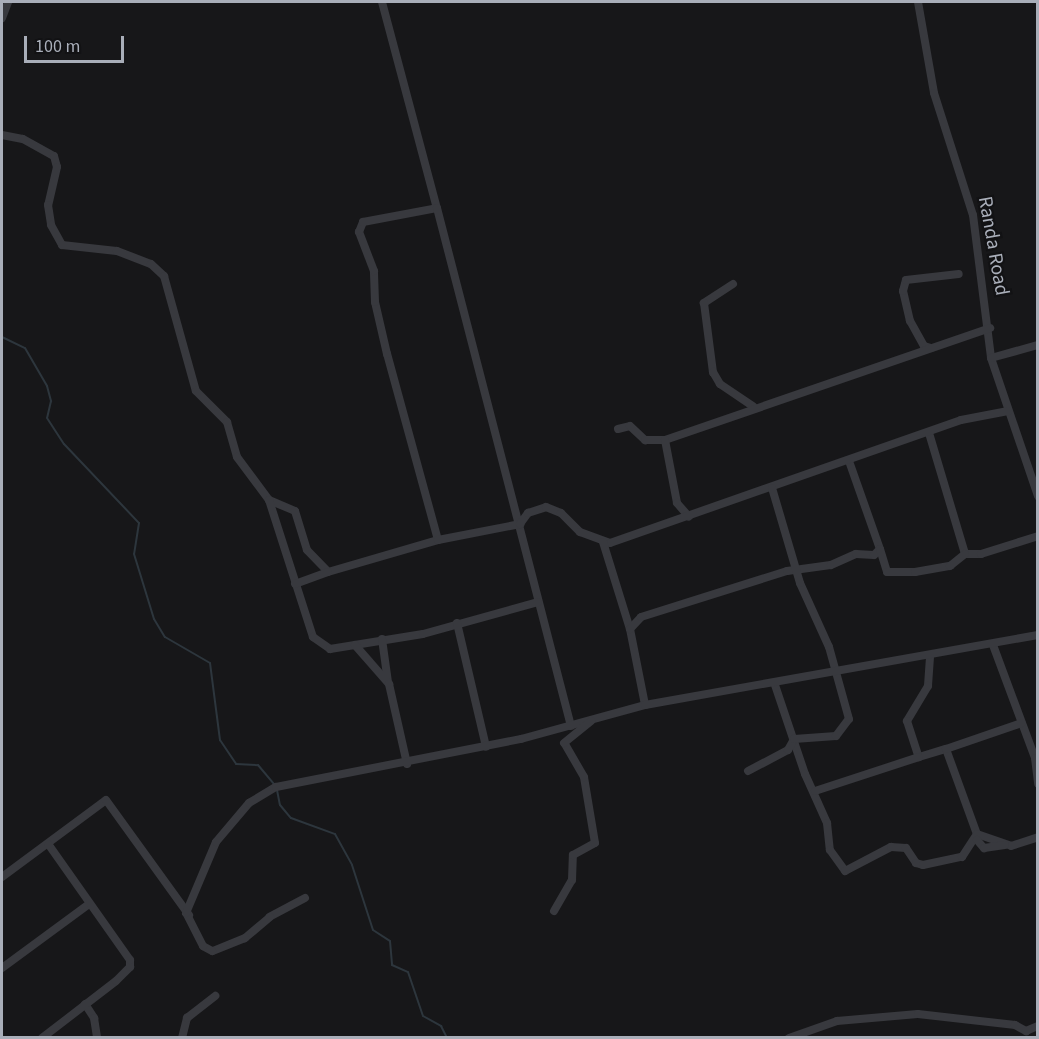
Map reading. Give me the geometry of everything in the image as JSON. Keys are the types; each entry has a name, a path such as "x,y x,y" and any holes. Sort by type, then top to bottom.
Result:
{"street":[{"path":"2,18 8,2"},
{"path":"382,2 571,726"},
{"name":"Randa Road","path":"918,2 934,93 973,215 990,328 991,358 1038,496"},
{"path":"2,135 23,139 54,156 57,168 48,205 51,225 62,245 117,251 151,264 164,276 196,391 227,422 237,457 269,500 314,637 336,651 538,602"},
{"path":"437,207 363,222 359,232 374,271 375,302 387,354 438,540"},
{"path":"932,348 924,346 910,321 903,291 906,280 959,274"},
{"path":"733,284 704,303 713,372 720,384 753,406"},
{"path":"618,429 630,426 645,440 665,440 753,406 990,328"},
{"path":"991,358 1038,345"},
{"path":"296,584 328,572 438,540 520,524 528,513 554,508 580,532 603,542 689,517 961,420 1008,411"},
{"path":"929,433 965,554"},
{"path":"665,440 677,503 689,517"},
{"path":"849,461 887,572 939,569 965,554 981,554 1038,536"},
{"path":"772,488 797,569 836,674 849,719 836,736 794,739"},
{"path":"269,500 296,511 307,550 328,572"},
{"path":"603,542 630,629 645,705"},
{"path":"630,629 641,617 797,569 831,566 856,554 874,555 880,549"},
{"path":"457,623 486,747"},
{"path":"189,915 216,842 258,796 310,780 408,764 486,747 645,705 836,674 1038,635"},
{"path":"382,639 389,684 408,764"},
{"path":"355,645 389,684"},
{"path":"993,645 1035,758 1038,784"},
{"path":"919,757 907,721 928,686 930,657"},
{"path":"774,685 827,823 830,850 845,871 891,847 906,848 916,863 922,865 957,859 977,837"},
{"path":"554,910 572,880 573,855 595,843 584,777 564,743 592,720"},
{"path":"815,791 1022,723"},
{"path":"748,771 788,750 794,739"},
{"path":"946,748 977,837"},
{"path":"2,877 49,845 106,800 189,915 203,946 212,951 245,938 270,917 305,898"},
{"path":"977,837 1005,845 1038,837"},
{"path":"42,1038 124,974 130,960 49,845"},
{"path":"2,968 89,904"},
{"path":"182,1038 187,1018 214,996"},
{"path":"85,1004 94,1018 97,1038"},
{"path":"789,1038 837,1021 918,1014 1015,1025 1027,1034 1038,1026"}],"waterway":[{"path":"2,337 25,348 47,386 51,401 47,418 64,444 139,523 134,554 154,619 165,637 210,663 220,740 236,764 258,765 275,785"},
{"path":"277,790 280,805 291,818 335,834 352,865 373,930 390,941 392,965 408,972 423,1016 441,1026 447,1038"}]}
